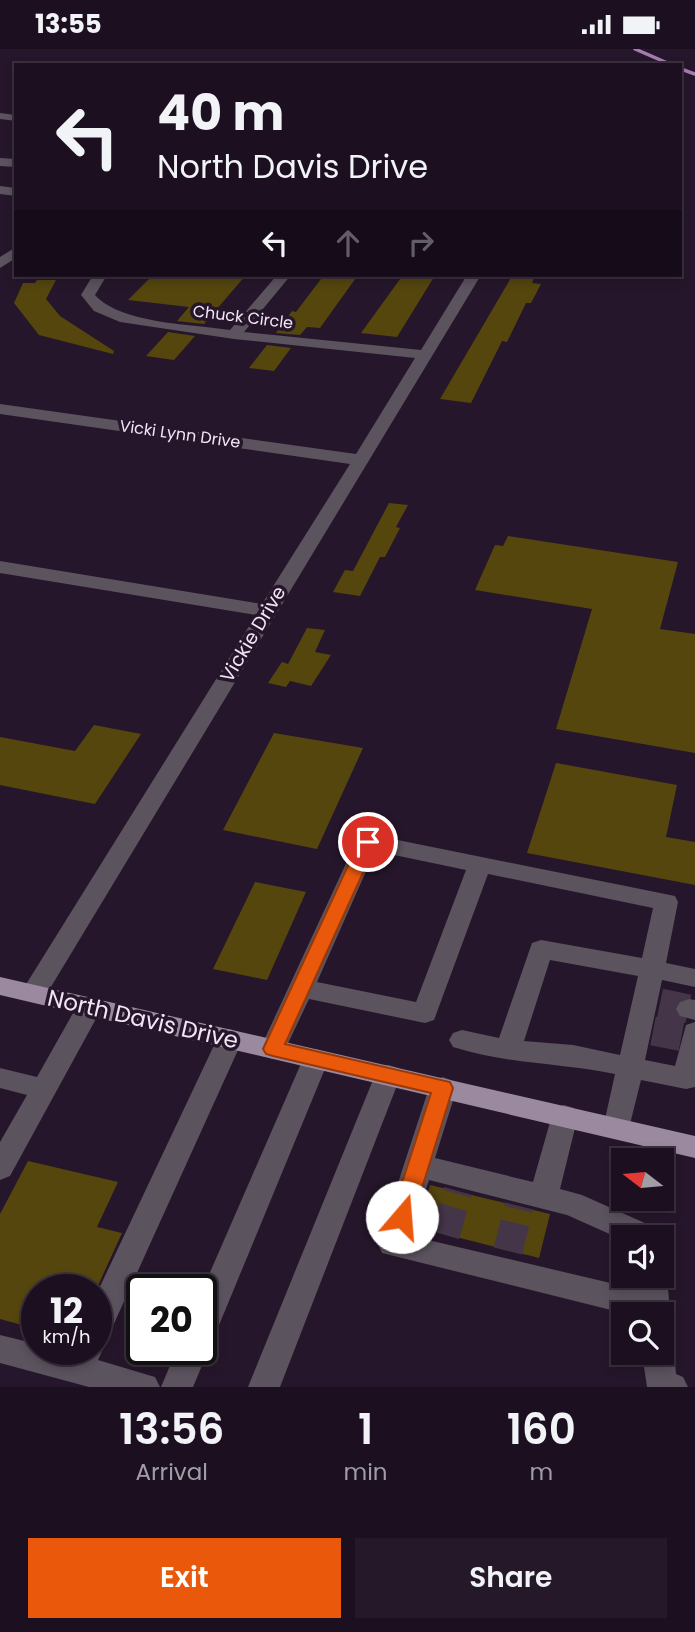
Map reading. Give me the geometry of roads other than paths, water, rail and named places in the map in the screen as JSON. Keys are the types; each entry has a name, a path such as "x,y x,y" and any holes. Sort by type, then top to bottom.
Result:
{"main road":[{"name":"North Davis Drive","path":"1,989 34,993 695,1147"}],"street":[{"path":"0,264 14,253"},
{"name":"Chuck Circle","path":"99,277 88,295 99,308 120,318 234,335 425,355"},
{"path":"234,335 282,277"},
{"name":"Vickie Drive","path":"34,993 473,277"},
{"name":"Vicki Lynn Drive","path":"0,409 360,460"},
{"path":"0,567 267,611"},
{"path":"273,1049 368,842 666,902 652,969 653,1002 646,1030 631,1067 617,1128"},
{"path":"301,988 425,1013 480,865"},
{"path":"508,1050 541,949 695,978"},
{"path":"0,1168 90,1006"},
{"path":"462,1040 508,1050 573,1055 686,1079 691,1025"},
{"path":"112,1294 230,1039"},
{"path":"217,1292 316,1059"},
{"path":"264,1387 388,1075"},
{"path":"0,1079 41,1095"},
{"path":"443,1088 393,1244 442,1245 506,1260 630,1302"},
{"path":"0,1148 21,1112 41,1095"},
{"path":"529,1198 564,1116"},
{"path":"419,1165 460,1184 572,1204 619,1225"},
{"path":"0,1349 21,1352"},
{"path":"95,1365 144,1387"},
{"path":"177,1387 186,1365"},
{"path":"659,1365 661,1383 672,1387"}],"waterway":[{"path":"635,49 667,63"},
{"path":"682,69 695,74"}],"tunnel":[{"path":"660,1003 689,1009"},
{"path":"653,1031 684,1037"},
{"path":"445,1235 458,1191"},
{"path":"508,1251 519,1206"}]}
